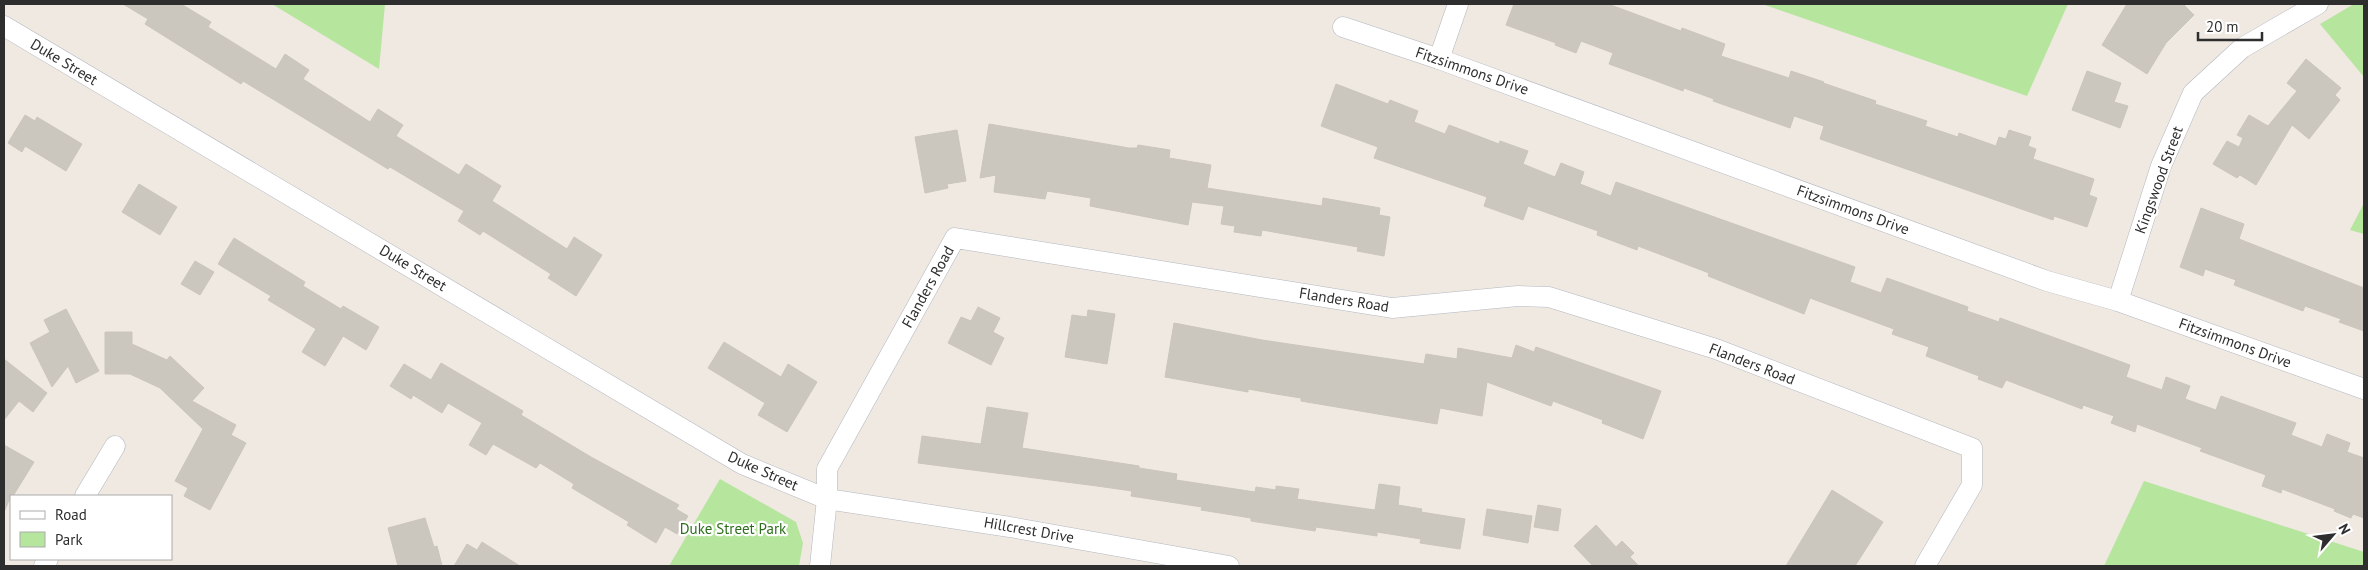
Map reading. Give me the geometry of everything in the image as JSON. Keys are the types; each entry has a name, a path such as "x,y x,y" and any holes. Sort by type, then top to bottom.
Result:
{"street":[{"path":"1439,59 1458,4"},
{"name":"Kingswood Street","path":"2118,301 2161,166 2193,93 2242,48 2318,4"},
{"name":"Duke Street","path":"4,26 742,464 827,499"},
{"name":"Fitzsimmons Drive","path":"1343,27 1439,59 2047,281 2118,301 2364,389"},
{"name":"Flanders Road","path":"820,566 827,499 827,469 955,238 1392,308 1518,296 1548,297 1716,349 1972,448 1972,485 1925,566"},
{"path":"86,495 115,446"},
{"name":"Hillcrest Drive","path":"827,499 1010,527 1230,566"}],"green space":[{"path":"272,4 385,4 379,69"},
{"path":"1762,4 2068,4 2027,96"},
{"path":"2354,4 2364,4 2364,77 2320,24"},
{"path":"2364,203 2364,234 2350,230"},
{"name":"Duke Street Park","path":"720,479 796,522 803,543 799,566 669,566"},
{"path":"2144,481 2364,552 2364,566 2104,566"}],"building":[{"path":"123,4 181,4 211,22 208,27 276,69 285,54 309,70 303,79 370,122 378,109 403,125 396,136 459,175 466,164 501,186 492,201 567,249 574,237 602,255 576,296 548,278 551,274 483,231 480,235 458,221 464,211 390,167 388,169 243,81 241,84 145,24 148,19"},
{"path":"1514,4 1608,4 1681,31 1682,28 1725,44 1721,56 1789,78 1791,71 1824,82 1876,101 1875,104 1927,121 1925,126 1958,137 1959,133 1996,146 1999,137 2006,139 2009,130 2031,137 2028,146 2036,149 2033,159 2094,179 2089,195 2097,198 2087,227 2054,216 2053,220 1820,139 1824,126 1794,116 1790,128 1713,101 1714,99 1684,88 1683,91 1609,64 1613,53 1581,41 1576,53 1555,45 1556,43 1506,25"},
{"path":"2127,4 2183,4 2194,15 2166,43 2147,74 2102,45"},
{"path":"2306,59 2341,88 2335,95 2340,100 2309,139 2292,125 2256,185 2240,175 2237,178 2213,164 2227,141 2239,147 2243,138 2237,135 2249,115 2268,126 2297,91 2287,83"},
{"path":"2087,71 2121,83 2114,102 2128,106 2120,128 2072,110"},
{"path":"1336,84 1388,104 1390,100 1418,111 1414,122 1445,134 1449,125 1499,144 1500,141 1528,151 1523,164 1555,177 1561,163 1584,172 1580,184 1611,196 1616,182 1855,267 1850,282 1881,293 1887,278 1968,307 1967,311 1999,322 2000,318 2130,365 2126,377 2162,390 2166,377 2190,386 2185,399 2216,410 2221,396 2296,423 2291,435 2322,447 2327,434 2350,443 2347,452 2364,458 2364,518 2353,514 2351,518 2334,511 2335,509 2282,489 2281,493 2262,486 2266,475 2200,451 2202,448 2137,424 2135,432 2111,423 2114,416 2083,405 2082,409 2006,380 2002,388 1978,379 1979,376 1926,356 1929,347 1892,334 1894,329 1810,298 1804,314 1708,276 1709,273 1638,246 1637,250 1597,235 1598,231 1528,206 1523,220 1484,206 1487,197 1374,158 1378,147 1321,126"},
{"path":"25,115 35,121 37,117 82,144 66,171 25,146 22,152 8,143"},
{"path":"989,124 1129,148 1137,148 1138,145 1170,150 1169,158 1211,165 1207,188 1322,206 1323,198 1380,208 1379,215 1390,217 1384,256 1357,251 1358,247 1262,230 1261,236 1234,232 1235,226 1221,224 1224,206 1192,202 1188,225 1090,206 1091,198 1047,191 1045,199 994,192 996,175 980,178"},
{"path":"957,130 966,181 947,184 948,188 925,193 915,137"},
{"path":"139,184 177,207 160,235 122,212"},
{"path":"2201,208 2244,224 2239,239 2364,288 2364,331 2339,322 2341,319 2305,306 2303,311 2234,285 2236,280 2205,269 2203,276 2180,267"},
{"path":"234,238 305,282 303,286 341,309 343,306 379,327 366,350 343,336 325,366 302,352 316,329 268,300 271,296 218,264"},
{"path":"195,261 214,272 200,295 181,284"},
{"path":"978,307 1000,318 993,332 1004,338 991,365 948,343 961,317 971,321"},
{"path":"66,309 99,371 76,383 68,366 52,387 30,343 50,332 44,320"},
{"path":"1088,310 1115,314 1107,364 1065,357 1072,315 1087,317"},
{"path":"1174,323 1262,340 1424,364 1426,354 1457,359 1458,348 1512,358 1516,345 1534,352 1536,347 1661,391 1643,439 1602,423 1603,420 1553,401 1551,406 1487,382 1482,416 1440,408 1437,424 1301,401 1301,398 1248,389 1248,392 1165,377"},
{"path":"105,332 132,332 132,344 167,360 170,356 204,388 192,401 236,425 231,435 246,443 210,510 184,496 188,488 175,481 203,429 160,388 130,374 105,374"},
{"path":"724,342 781,377 788,364 817,382 787,432 758,415 765,403 708,368"},
{"path":"4,359 47,393 33,412 19,401 4,420"},
{"path":"441,363 523,411 521,415 591,457 679,505 676,509 688,516 677,534 665,527 656,543 627,525 629,522 572,488 574,484 540,463 536,468 493,444 486,455 469,445 482,423 448,403 442,413 413,395 411,399 390,386 404,364 431,380"},
{"path":"987,407 1028,413 1022,448 1139,466 1139,468 1177,474 1176,480 1255,492 1256,487 1276,490 1276,486 1299,489 1297,499 1375,510 1379,484 1400,487 1398,505 1422,509 1421,512 1465,519 1460,549 1420,543 1421,539 1377,532 1377,536 1316,527 1315,531 1251,521 1251,518 1201,510 1202,507 1131,496 1132,491 918,463 922,436 981,444"},
{"path":"4,445 34,462 14,495 10,495 4,512"},
{"path":"1832,490 1883,522 1855,566 1786,566"},
{"path":"1538,505 1561,509 1558,531 1534,527"},
{"path":"1487,509 1532,516 1528,543 1483,535"},
{"path":"425,518 434,547 437,546 442,566 398,566 388,528"},
{"path":"1596,525 1616,547 1622,541 1634,553 1630,557 1639,566 1593,566 1574,546"},
{"path":"482,542 520,566 454,566 467,544 477,550"}]}
